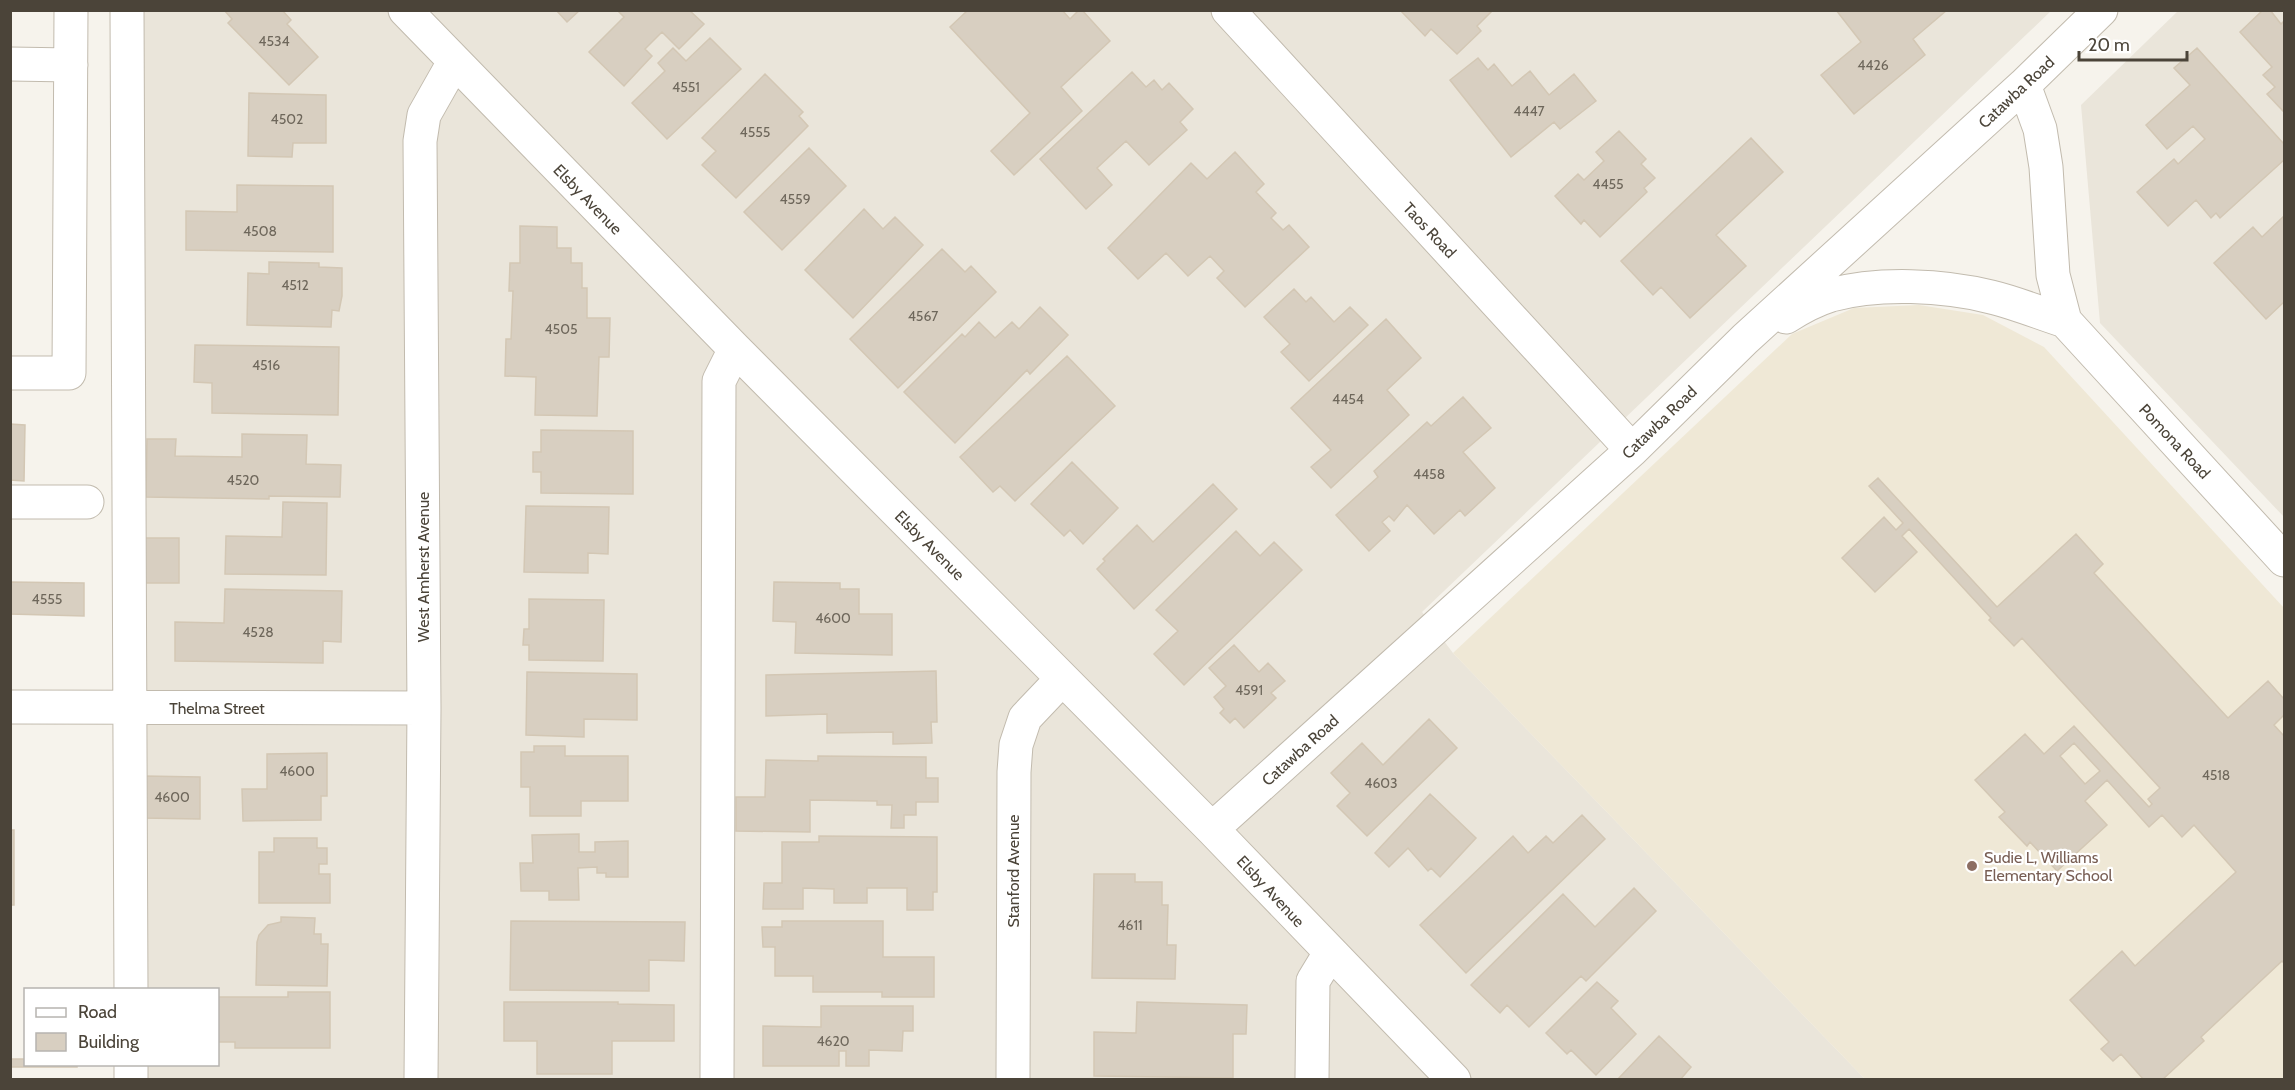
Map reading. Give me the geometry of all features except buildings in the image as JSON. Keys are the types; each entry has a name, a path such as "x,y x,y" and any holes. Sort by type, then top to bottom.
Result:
{"street":[{"path":"10,373 69,373 71,10"},
{"path":"127,10 131,988"},
{"name":"Elsby Avenue","path":"405,10 735,349 1212,829 1455,1080"},
{"name":"Taos Road","path":"1227,10 1632,450"},
{"name":"Catawba Road","path":"1212,829 1632,450 1745,339 2024,86 2102,10"},
{"name":"West Amherst Avenue","path":"421,1080 424,708 420,141 424,115 454,62"},
{"path":"10,64 71,65"},
{"name":"Pomona Road","path":"2024,86 2040,129 2046,167 2053,275 2065,321 2284,560"},
{"name":"Pomona Road","path":"1745,339 1808,304 1832,295 1878,288 1918,286 1990,297 2065,321"},
{"path":"717,1080 719,381 735,349"},
{"path":"10,502 87,502"},
{"name":"Stanford Avenue","path":"1013,1080 1014,772 1017,745 1025,718 1062,679"},
{"name":"Thelma Street","path":"10,707 424,708"},
{"path":"1312,1080 1313,981 1330,953"}],"shaded area":[{"path":"123,11 2051,11 1422,612 1453,653 1865,1079 127,1079 127,1066 219,1066 219,988 127,988"},
{"path":"2178,11 2284,11 2284,517 2100,323 2081,105"},
{"name":"Sudie L, Williams Elementary School","path":"1919,305 1983,315 2044,347 2284,608 2284,1079 1865,1079 1453,653 1792,334 1854,308"}],"place":[{"name":"Sudie L, Williams Elementary School","path":"1972,866"}]}
